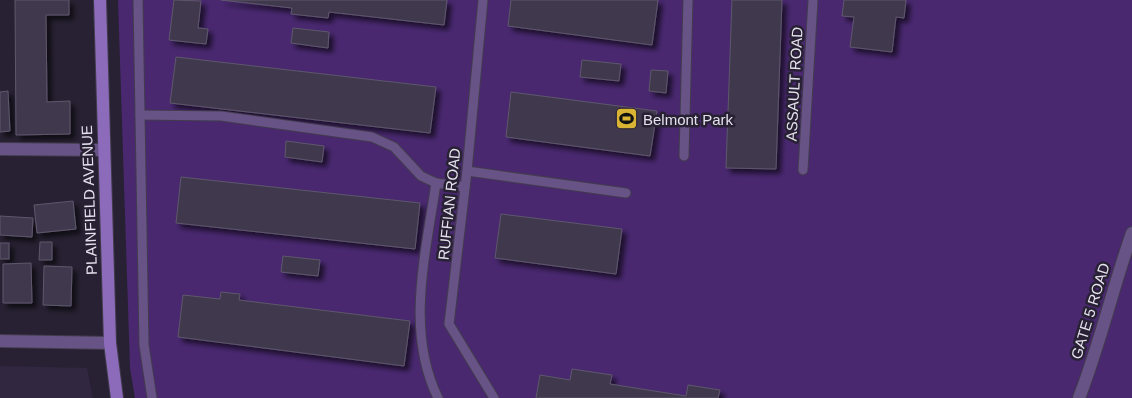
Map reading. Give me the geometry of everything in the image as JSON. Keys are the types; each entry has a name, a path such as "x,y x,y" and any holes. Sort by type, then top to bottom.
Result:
{"main road":[{"name":"PLAINFIELD AVENUE","path":"100,0 110,343 117,398"}],"street":[{"path":"0,149 104,150"},
{"name":"GATE 5 ROAD","path":"1079,398 1090,371 1117,275 1132,233"},
{"path":"0,341 110,343"}],"lane":[{"path":"138,0 144,345 152,398"},
{"name":"RUFFIAN ROAD","path":"483,0 467,170 449,324 494,398"},
{"path":"684,156 688,0"},
{"name":"ASSAULT ROAD","path":"803,170 813,0"},
{"path":"140,115 221,116 372,136 394,147 421,176 436,183 465,187"},
{"path":"467,170 626,193"},
{"path":"436,183 422,275 419,316 423,353 432,386 438,398"}],"shaded area":[{"name":"Belmont Park","path":"118,0 1132,0 1132,398 135,398 130,368"},
{"path":"0,366 87,368 93,398 0,398"}],"building":[{"path":"15,0 69,0 69,15 46,15 47,102 70,101 70,134 16,135"},
{"path":"174,0 201,1 198,28 208,29 206,44 169,40"},
{"path":"221,0 447,0 444,25 329,12 328,18 291,14 292,8"},
{"path":"511,0 658,0 652,45 508,26"},
{"path":"732,0 782,0 776,169 726,168"},
{"path":"844,0 906,0 904,18 896,17 892,52 850,47 854,17 842,16"},
{"path":"293,28 329,32 328,48 291,43"},
{"path":"176,57 436,87 430,133 170,103"},
{"path":"582,60 621,64 619,81 580,77"},
{"path":"651,70 668,71 666,93 649,91"},
{"path":"8,91 10,131 0,132 0,92"},
{"path":"511,92 657,111 650,156 506,137"},
{"path":"286,141 324,146 322,162 285,157"},
{"path":"181,177 420,203 415,249 176,223"},
{"path":"73,201 76,229 37,233 34,205"},
{"path":"501,214 622,229 616,274 495,258"},
{"path":"0,216 33,218 32,237 0,235"},
{"path":"40,242 52,242 52,260 39,260"},
{"path":"0,243 9,243 9,259 0,259"},
{"path":"283,256 320,260 318,276 281,272"},
{"path":"31,263 32,303 3,303 3,264"},
{"path":"44,266 72,267 71,306 43,305"},
{"path":"221,292 240,294 239,300 410,321 404,366 178,337 183,295 220,299"},
{"path":"572,369 612,375 610,384 686,396 688,385 720,390 718,398 536,398 540,375 570,380"}],"place":[{"name":"Belmont Park","path":"627,119"}]}
